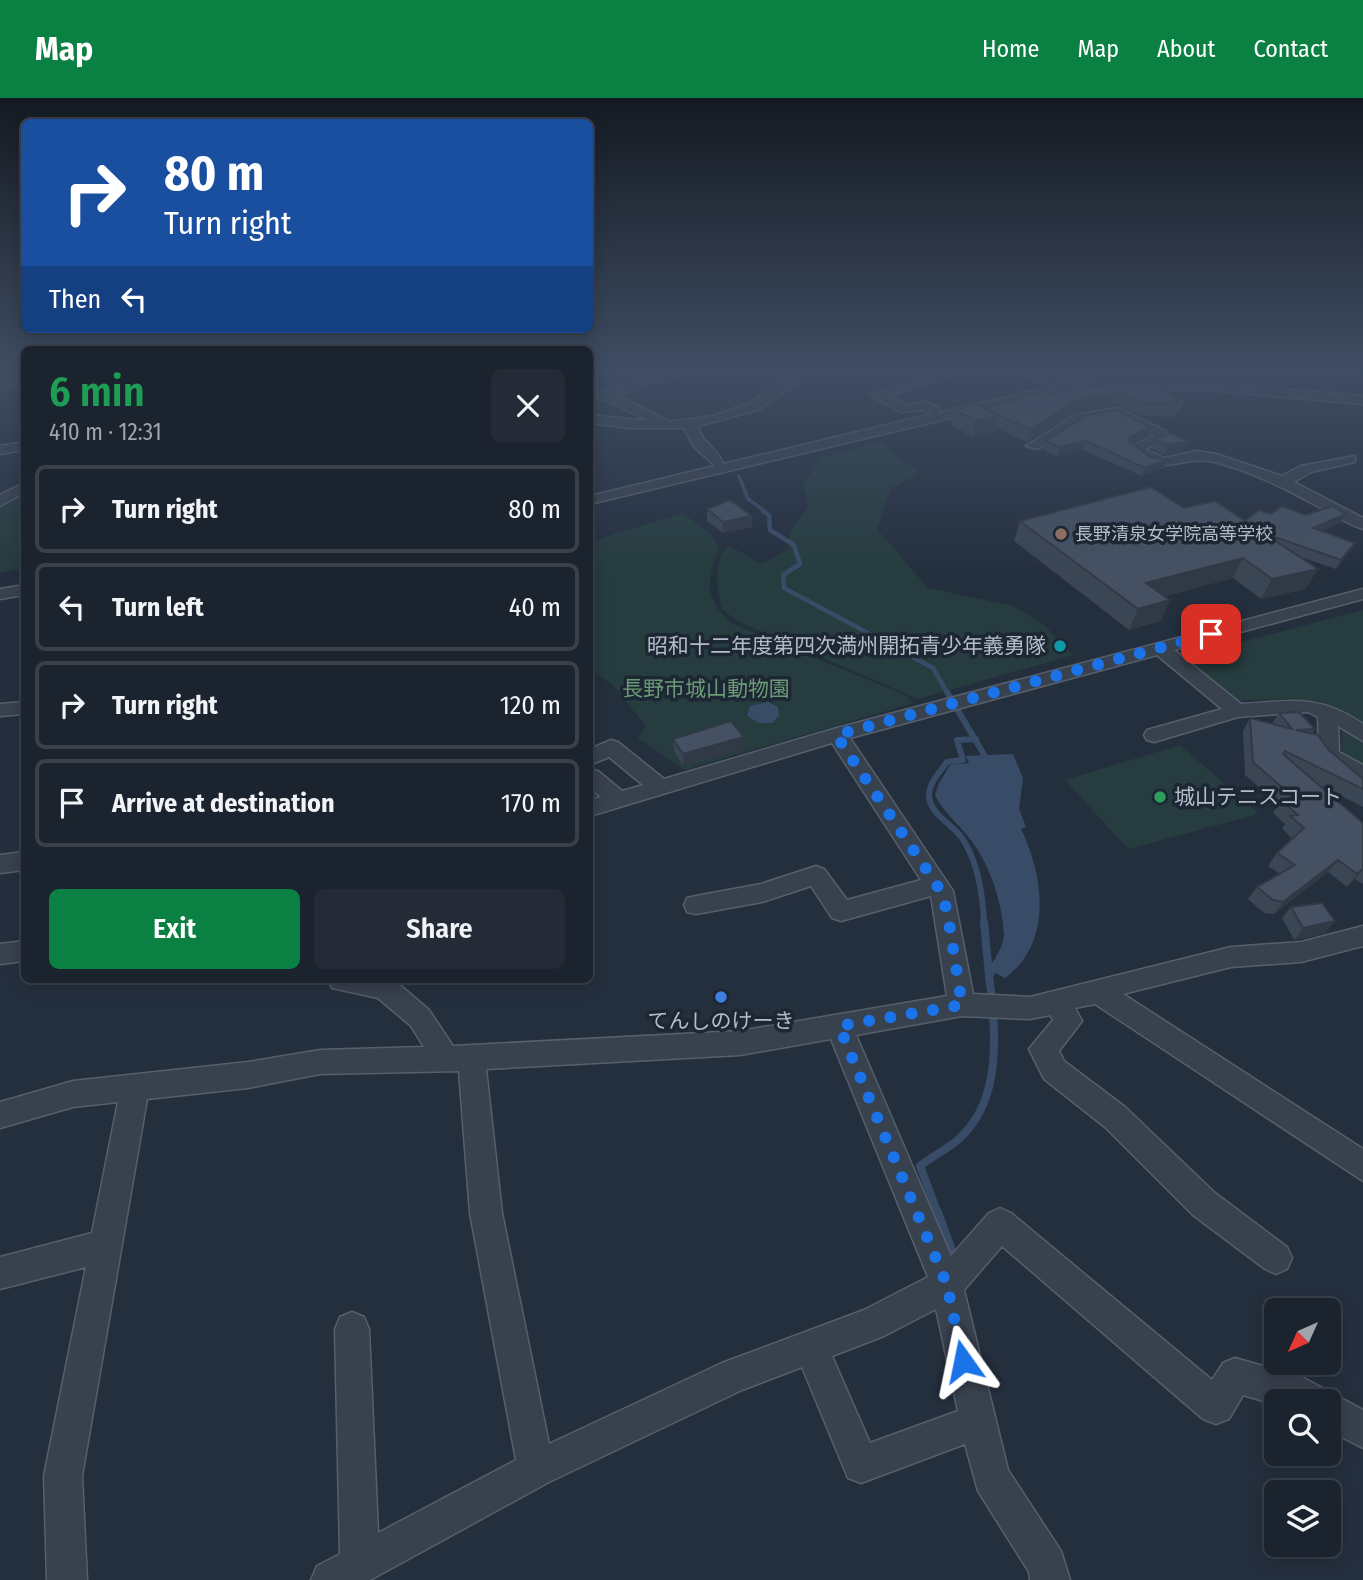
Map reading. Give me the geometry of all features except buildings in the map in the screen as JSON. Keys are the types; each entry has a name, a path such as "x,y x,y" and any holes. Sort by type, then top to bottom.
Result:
{"street":[{"path":"696,437 705,452 717,463"},
{"path":"593,492 825,437"},
{"path":"593,499 847,437"},
{"path":"1033,446 1048,437"},
{"path":"1160,437 1135,448 1156,460 1172,464 1205,455 1283,482 1363,524"},
{"path":"0,450 21,446"},
{"path":"1283,482 1306,469 1350,460"},
{"path":"0,500 21,489"},
{"path":"0,594 21,590"},
{"path":"593,807 836,735 1363,594"},
{"path":"1160,648 1237,711"},
{"path":"1154,735 1237,711 1311,706 1339,717 1363,734"},
{"path":"0,710 21,708"},
{"path":"1328,714 1329,755 1363,774"},
{"path":"836,735 937,885 947,910 962,1005"},
{"path":"593,756 611,747 667,785"},
{"path":"593,779 618,800"},
{"path":"0,864 21,861"},
{"path":"696,905 762,893 816,875 841,911 937,885"},
{"path":"0,1115 73,1094 247,1075 320,1062 740,1043 962,1005 1030,1008 1098,992 1139,978 1231,957 1301,952 1362,939"},
{"path":"0,954 21,951"},
{"path":"358,983 386,988 459,1057 473,1114 485,1210 536,1469"},
{"path":"1098,992 1363,1166"},
{"path":"1056,1002 1069,1021 1043,1049 1054,1070 1115,1117 1204,1204 1276,1258"},
{"path":"839,1026 947,1285 976,1422 991,1478 1047,1564 1050,1580"},
{"path":"67,1580 63,1476 135,1087"},
{"path":"352,1329 345,1572 536,1469 734,1374 872,1324 947,1285 1000,1224 1216,1406 1235,1375 1283,1389"},
{"path":"0,1273 105,1246"},
{"path":"811,1347 861,1465 976,1422"},
{"path":"1341,1417 1363,1430"}],"green space":[{"path":"879,442 920,473 890,489 877,529 928,588 1014,606 1044,625 1073,655 918,699 737,621 722,609 717,576 720,560 728,545 762,564 788,550 789,534 808,507 803,485 822,458"},
{"path":"21,492 21,569 0,572 0,506"},
{"name":"長野市城山動物園","path":"682,513 710,533 719,547 710,588 715,604 731,623 905,695 914,703 684,770 638,738 646,727 614,686 593,671 593,541"},
{"path":"1363,610 1363,767 1341,754 1341,724 1332,709 1321,704 1291,699 1234,701 1185,657"},
{"name":"城山テニスコート","path":"1180,745 1259,814 1128,849 1065,780"}],"water":[{"path":"768,702 778,707 779,715 773,723 759,723 747,716 750,706"},
{"path":"1013,754 1023,778 1019,809 1026,827 1021,829 1035,867 1040,908 1031,947 1005,978 992,971 1004,935 993,881 974,845 935,795 950,765 969,763 966,756"}],"waterway":[{"path":"739,476 748,499 766,512"},
{"path":"763,511 769,515 770,530 794,545 800,564 783,575 784,588 933,668 948,694"},
{"path":"947,692 975,739"},
{"path":"975,739 989,763"},
{"path":"975,739 957,740 963,760 947,762 933,781 929,795 933,808 960,835 973,860 983,902 984,924"},
{"path":"984,922 989,976"},
{"path":"989,976 996,964"},
{"path":"989,976 992,1000"},
{"path":"938,1214 920,1166 960,1138 980,1111 991,1079 993,1011"},
{"path":"937,1212 953,1256"}],"place":[{"name":"長野清泉女学院高等学校","path":"1061,534"},
{"name":"昭和十二年度第四次満州開拓青少年義勇隊","path":"1060,646"},
{"name":"城山テニスコート","path":"1160,797"},
{"name":"てんしのけーき","path":"721,997"}],"route":[{"path":"963,1361 947,1285 839,1026 962,1005 947,910 941,891 836,735 1211,634"}]}
